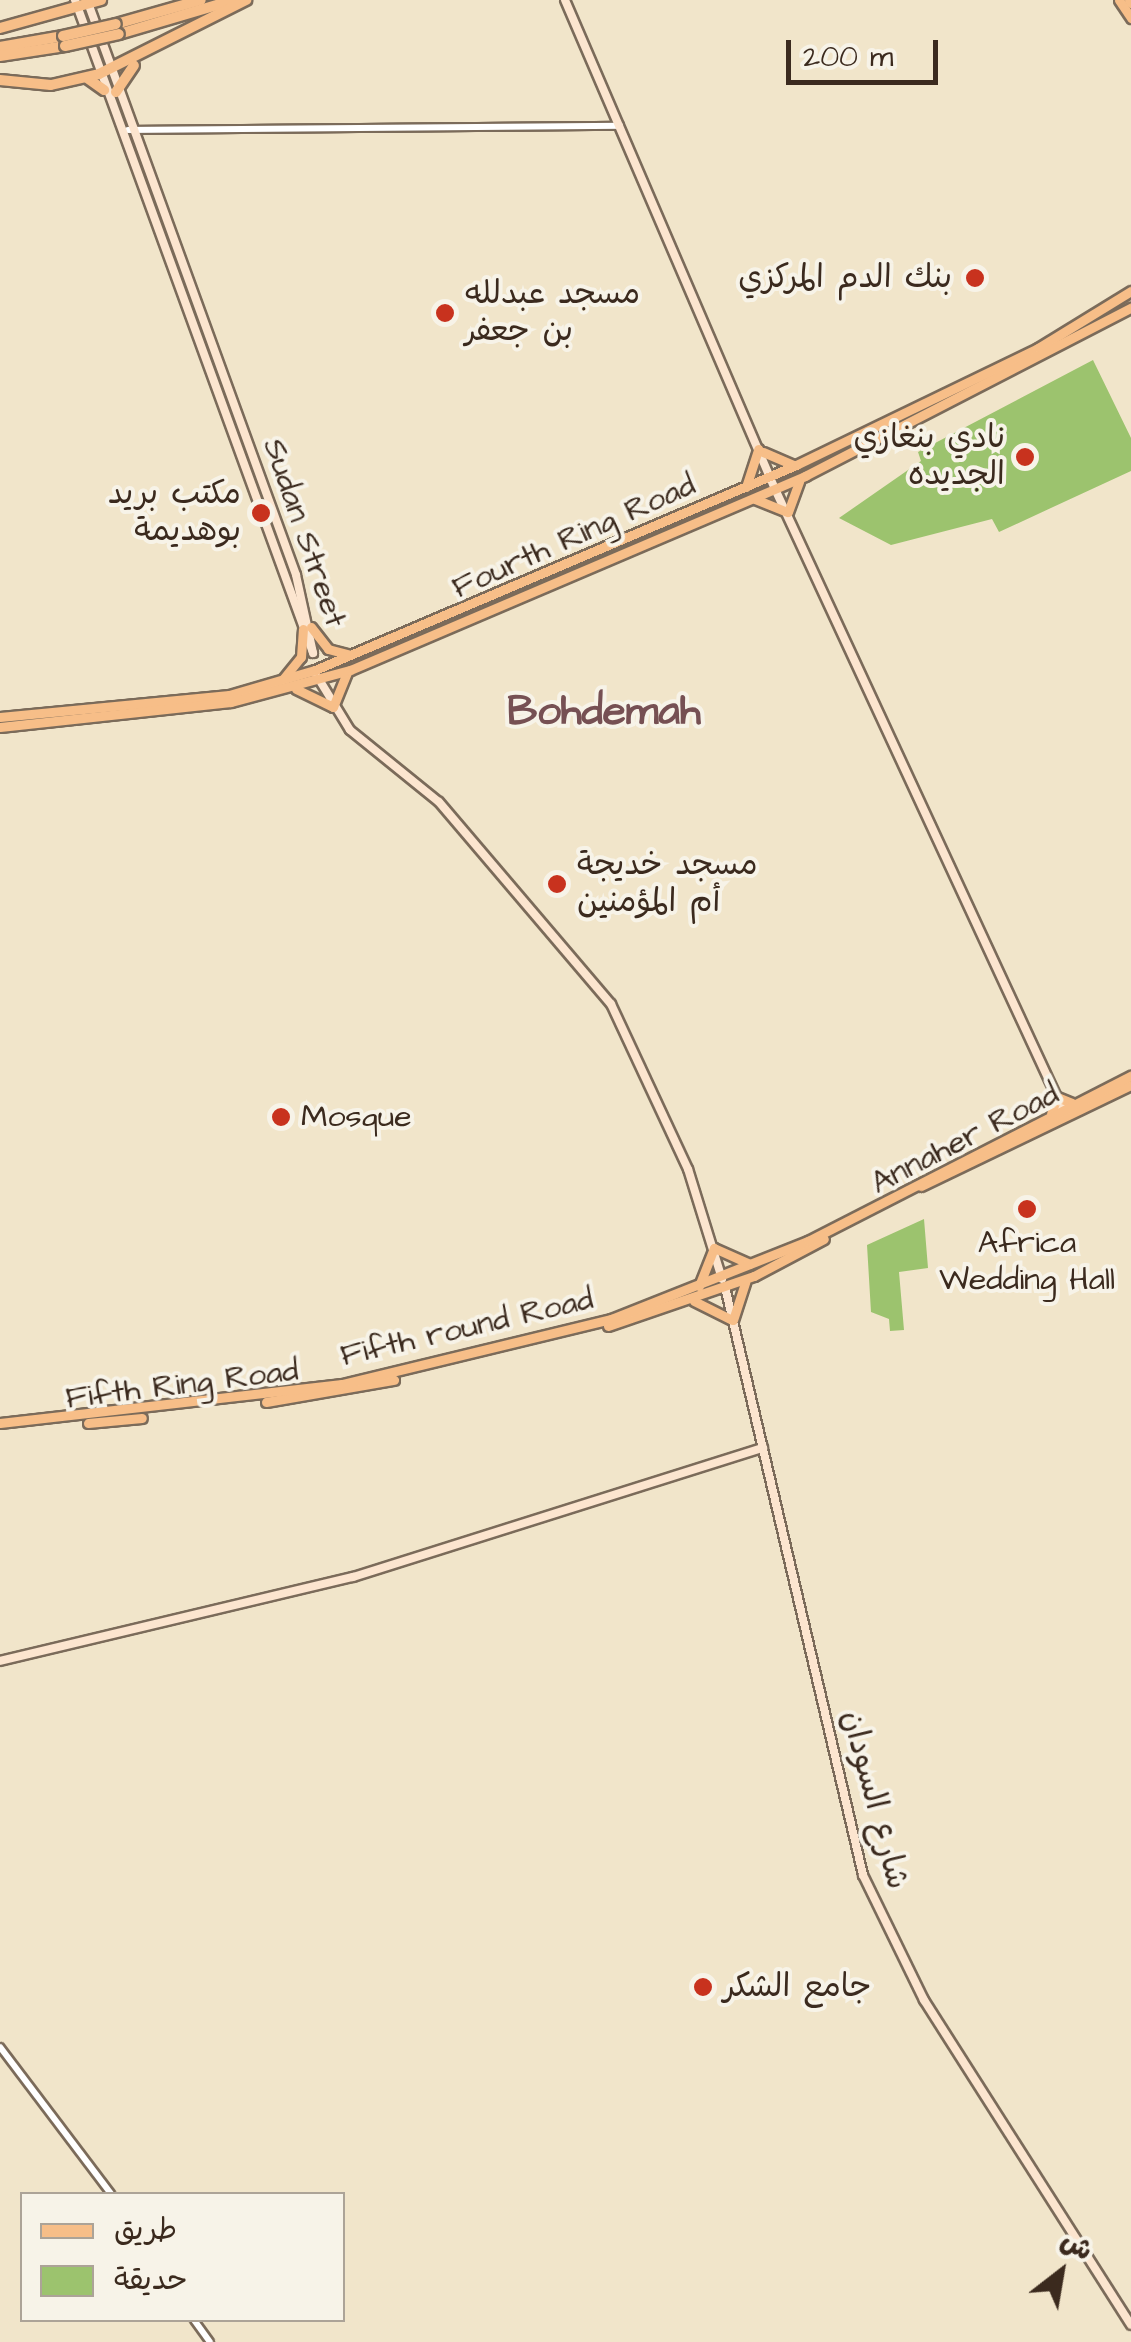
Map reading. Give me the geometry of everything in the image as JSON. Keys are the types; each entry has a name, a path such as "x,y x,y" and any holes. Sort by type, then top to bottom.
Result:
{"highway":[{"path":"54,13 66,0"},
{"path":"117,29 201,0"},
{"path":"0,56 234,0"},
{"path":"0,80 86,78 152,52 246,0"},
{"path":"0,28 86,2"},
{"path":"0,46 64,41"},
{"path":"86,78 110,91 152,52"}],"main road":[{"path":"565,0 760,450 1062,1108"},
{"path":"1119,0 1131,18"},
{"path":"86,2 110,91 140,170"},
{"path":"110,91 140,170"},
{"name":"Sudan Street","path":"140,170 307,628"},
{"name":"Fourth Ring Road","path":"0,726 294,688 352,656 575,566 796,466 1038,348 1131,291"},
{"name":"Fourth Ring Road","path":"0,717 279,683 350,670 580,578 753,499 779,492 1131,308"},
{"path":"760,450 796,466"},
{"path":"744,489 760,450"},
{"path":"788,512 805,476"},
{"path":"753,499 788,512"},
{"path":"575,566 580,578"},
{"path":"307,628 328,649 352,656"},
{"path":"279,683 301,657 307,628"},
{"path":"294,688 333,707 350,670"},
{"name":"Sudan Street","path":"317,675 333,707 439,802 610,1004 688,1169 724,1283"},
{"name":"Annaher Road","path":"759,1263 1131,1076"},
{"name":"Annaher Road","path":"823,1240 1131,1085"},
{"path":"1057,1097 1074,1103"},
{"path":"1050,1114 1057,1097"},
{"name":"Fifth Ring Road","path":"0,1426 212,1406 436,1371 754,1276 823,1240"},
{"path":"714,1248 731,1263 759,1263"},
{"path":"714,1248 712,1268 692,1295 733,1320 735,1296 754,1276"},
{"path":"724,1283 759,1263"},
{"name":"شارع السودان","path":"724,1283 872,1896 934,2017 1131,2325"},
{"path":"0,1661 364,1574 764,1448"}],"street":[{"path":"128,130 620,126"},
{"path":"0,2047 109,2192"}],"green space":[{"name":"نادي بنغازي الجديده","path":"1093,360 1131,438 1131,471 999,532 992,519 891,545 839,518 921,461 918,452"},
{"path":"924,1219 928,1268 899,1272 904,1330 890,1331 889,1319 871,1312 867,1245"}],"place":[{"name":"بنك الدم المركزي","path":"975,278"},
{"name":"مسجد عبدلله بن جعفر","path":"445,313"},
{"name":"نادي بنغازي الجديده","path":"1025,457"},
{"name":"مكتب بريد بوهديمة","path":"261,513"},
{"name":"مسجد خديجة أم المؤمنين","path":"557,884"},
{"name":"Mosque","path":"281,1117"},
{"name":"Africa Wedding Hall","path":"1027,1209"},
{"name":"جامع الشكر","path":"703,1987"}],"district":[{"name":"Bohdemah","path":"604,712"}]}
